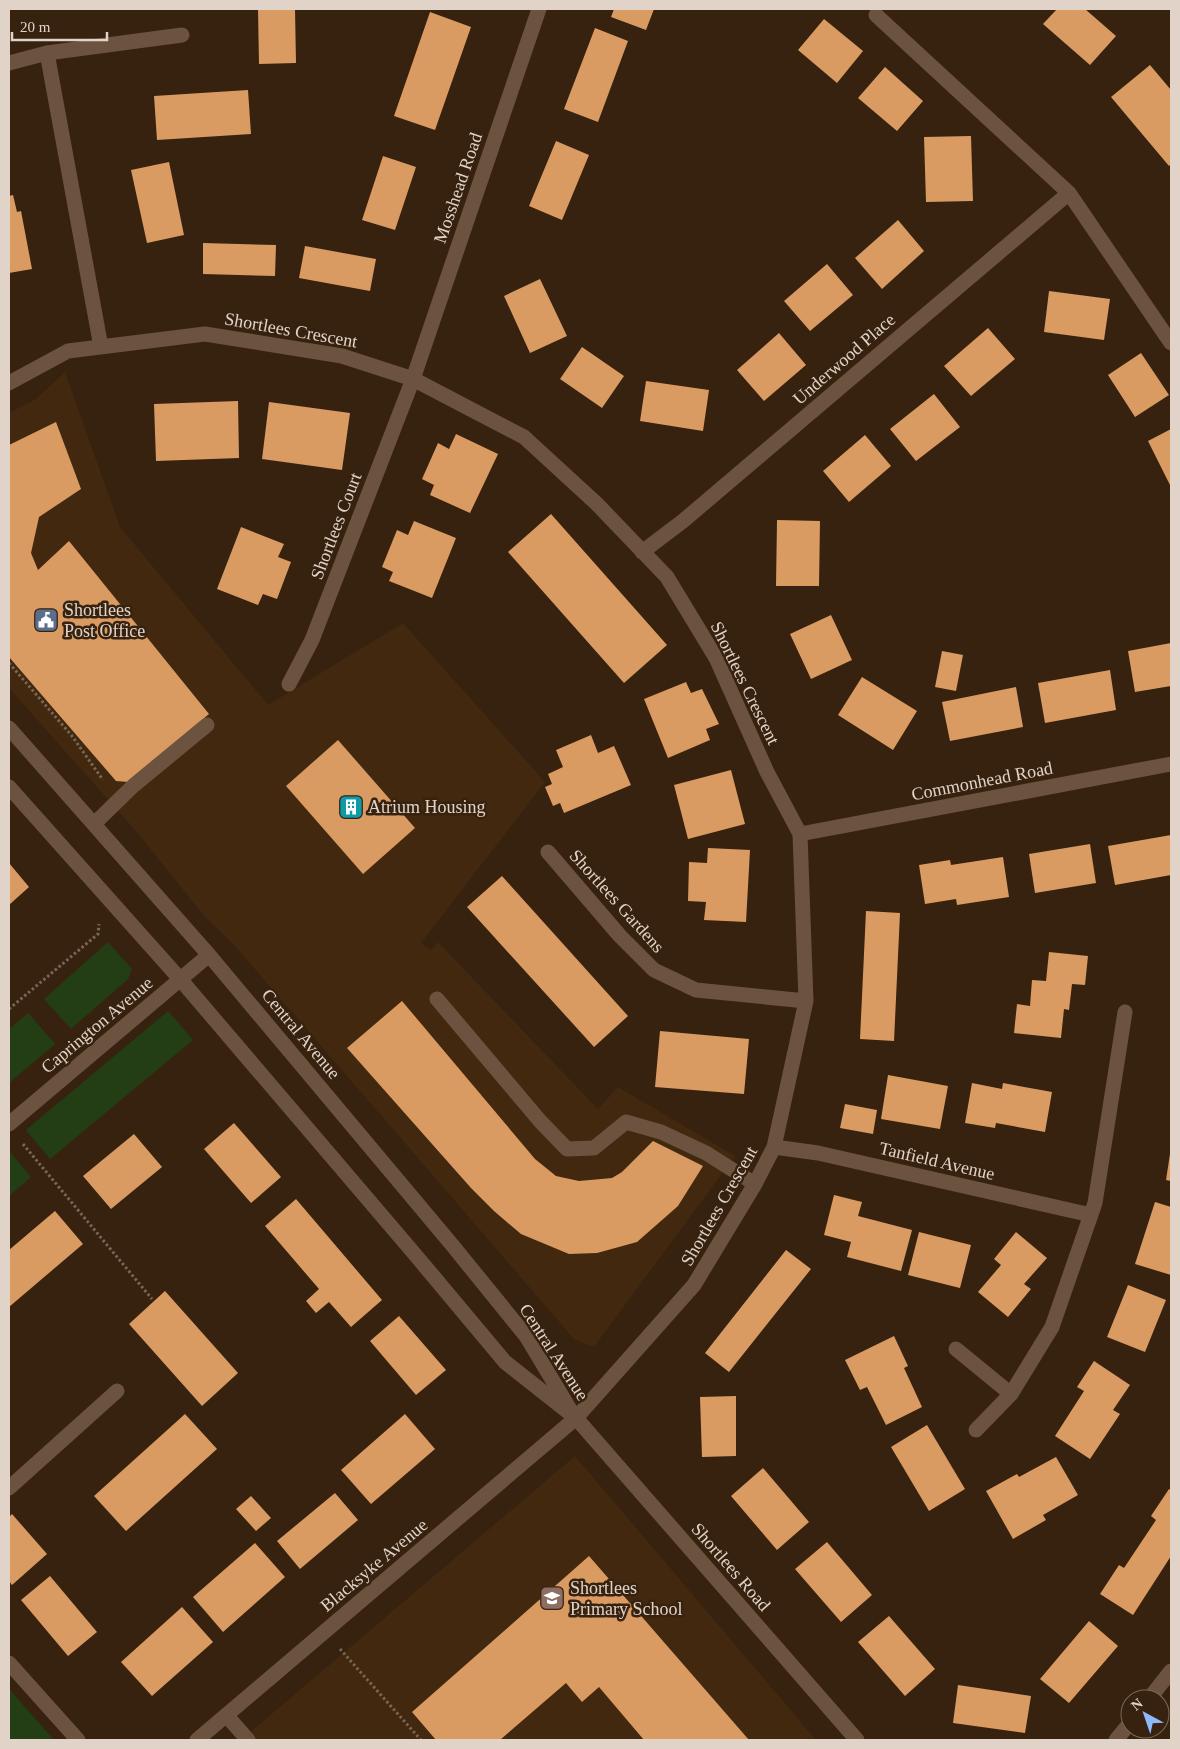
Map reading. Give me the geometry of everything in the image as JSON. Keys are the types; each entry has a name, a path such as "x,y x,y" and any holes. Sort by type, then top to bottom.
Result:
{"street":[{"name":"Mosshead Road","path":"413,379 539,9"},
{"path":"876,15 1069,193 1171,343"},
{"path":"9,63 47,53 182,35"},
{"path":"47,53 101,347"},
{"name":"Underwood Place","path":"642,552 683,521 1069,193"},
{"name":"Shortlees Crescent","path":"9,383 68,351 205,334 342,356 413,379 524,437 597,504 667,577 716,658 767,772 800,834 806,1001 774,1147 755,1184 694,1286 576,1418"},
{"name":"Shortlees Court","path":"289,684 312,640 413,379"},
{"path":"94,824 133,786 207,725"},
{"name":"Central Avenue","path":"9,728 209,955 526,1336 576,1418"},
{"name":"Commonhead Road","path":"800,834 1171,764"},
{"name":"Central Avenue","path":"9,787 180,979 418,1258 504,1362 576,1418"},
{"name":"Shortlees Gardens","path":"548,852 620,936 654,970 696,990 806,1001"},
{"name":"Caprington Avenue","path":"9,1124 209,955"},
{"path":"437,1000 540,1121 567,1148 594,1148 626,1122 661,1132 706,1153 755,1184"},
{"path":"976,1430 1011,1394 1052,1327 1095,1203 1125,1012"},
{"name":"Tanfield Avenue","path":"774,1147 818,1153 1091,1215"},
{"path":"956,1349 1011,1394"},
{"path":"9,1488 117,1391"},
{"name":"Blacksyke Avenue","path":"197,1740 576,1418"},
{"name":"Shortlees Road","path":"576,1418 857,1740"},
{"path":"9,1663 78,1740"},
{"path":"1157,1689 1171,1671"},
{"path":"226,1716 248,1740"}],"path":[{"path":"9,663 72,736 118,801"},
{"path":"9,1009 98,934 104,894"},
{"path":"21,1143 152,1299"},
{"path":"325,1631 421,1740"}],"shaded area":[{"path":"65,372 120,527 268,705 403,623 545,782 421,943 431,950 438,942 598,1109 618,1087 735,1156 594,1347 574,1339 234,945 204,916 136,831 9,688 9,413 36,399"},
{"name":"Shortlees Primary School","path":"575,1456 816,1740 241,1740"}],"green space":[{"path":"108,942 132,969 128,979 71,1029 44,999"},
{"path":"168,1011 193,1040 50,1159 26,1130"},
{"path":"28,1013 55,1044 9,1083 9,1029"},
{"path":"9,1151 31,1177 9,1196"},
{"path":"9,1689 54,1740 9,1740"}],"building":[{"path":"258,9 295,9 296,63 259,64"},
{"path":"614,9 654,9 646,30 611,17"},
{"path":"1057,9 1085,9 1116,36 1090,65 1043,24"},
{"path":"430,12 471,27 435,130 394,116"},
{"path":"824,19 863,51 837,83 798,50"},
{"path":"595,28 628,41 598,122 564,109"},
{"path":"1150,65 1171,90 1171,164 1169,166 1111,97"},
{"path":"885,67 923,101 897,131 858,98"},
{"path":"248,90 251,134 157,140 154,96"},
{"path":"971,136 973,201 926,202 924,137"},
{"path":"556,141 589,155 562,220 529,206"},
{"path":"383,156 416,167 395,230 362,220"},
{"path":"169,162 184,235 147,243 131,170"},
{"path":"13,195 17,212 21,211 32,269 9,273 9,196"},
{"path":"898,220 924,251 882,289 855,258"},
{"path":"203,243 276,245 275,276 203,274"},
{"path":"305,246 376,259 370,291 299,278"},
{"path":"827,264 853,295 810,331 784,301"},
{"path":"540,279 567,336 530,353 504,296"},
{"path":"1049,291 1110,299 1104,340 1044,332"},
{"path":"988,328 1015,359 971,396 944,366"},
{"path":"779,333 806,365 764,401 737,370"},
{"path":"582,347 624,376 602,408 560,379"},
{"path":"1141,353 1169,395 1135,417 1108,375"},
{"path":"646,381 709,390 703,431 640,421"},
{"path":"934,394 960,427 916,461 890,429"},
{"path":"238,401 239,458 156,461 154,404"},
{"path":"269,402 350,413 342,470 262,459"},
{"path":"56,422 81,489 39,517 31,553 38,570 69,541 209,714 128,782 116,781 9,657 9,445"},
{"path":"1171,429 1171,487 1148,441"},
{"path":"456,434 498,454 470,513 430,495 434,485 422,479 438,443 449,449"},
{"path":"865,435 891,466 849,502 823,471"},
{"path":"551,514 667,645 624,683 508,552"},
{"path":"777,520 820,521 819,586 776,586"},
{"path":"414,521 456,538 432,598 389,581 393,572 382,567 397,530 408,535"},
{"path":"241,527 284,544 278,557 291,562 277,599 263,594 258,605 217,589"},
{"path":"831,615 852,660 811,679 790,634"},
{"path":"1171,643 1171,686 1135,692 1128,651"},
{"path":"942,651 963,655 956,691 935,687"},
{"path":"1110,670 1116,710 1045,723 1038,683"},
{"path":"862,677 917,711 893,750 838,715"},
{"path":"686,682 691,693 702,689 719,724 706,729 710,740 668,758 644,699"},
{"path":"1016,687 1023,727 950,741 942,702"},
{"path":"591,735 598,753 614,746 631,785 564,813 560,803 553,806 545,787 552,784 548,774 563,767 556,750"},
{"name":"Atrium Housing","path":"338,740 415,828 363,874 286,786"},
{"path":"731,770 745,824 688,839 674,785"},
{"path":"1171,835 1171,875 1115,885 1108,846"},
{"path":"1090,844 1096,883 1035,893 1029,854"},
{"path":"708,848 750,850 746,922 704,920 706,902 688,901 689,862 707,863"},
{"path":"1003,857 1009,897 957,905 956,899 925,904 919,865 950,860 951,865"},
{"path":"9,863 29,887 9,905"},
{"path":"502,876 628,1016 594,1047 467,907"},
{"path":"866,911 900,913 894,1041 860,1039"},
{"path":"1049,952 1088,956 1085,985 1072,984 1069,1010 1064,1009 1061,1038 1014,1033 1017,1004 1030,1006 1032,980 1046,981"},
{"path":"402,1001 535,1159 556,1176 579,1181 612,1178 622,1172 653,1141 703,1166 678,1206 637,1242 597,1253 569,1254 521,1234 471,1188 347,1048"},
{"path":"660,1031 749,1039 744,1094 655,1087"},
{"path":"888,1075 948,1086 940,1129 881,1119"},
{"path":"972,1083 1002,1089 1003,1083 1052,1092 1045,1132 996,1123 995,1128 965,1123"},
{"path":"845,1104 877,1110 873,1134 840,1128"},
{"path":"234,1123 281,1177 251,1203 204,1149"},
{"path":"134,1134 162,1167 111,1209 83,1176"},
{"path":"1171,1154 1171,1181 1166,1180"},
{"path":"834,1195 862,1202 858,1216 912,1230 901,1271 847,1257 851,1242 824,1235"},
{"path":"296,1199 382,1300 351,1327 329,1302 316,1313 306,1301 319,1289 265,1226"},
{"path":"1155,1202 1171,1207 1171,1275 1135,1264"},
{"path":"55,1211 83,1244 9,1307 9,1250"},
{"path":"919,1232 971,1245 960,1288 908,1275"},
{"path":"1016,1232 1047,1258 1024,1284 1031,1289 1008,1317 978,1292 1001,1265 994,1259"},
{"path":"786,1250 811,1269 729,1372 705,1353"},
{"path":"1128,1285 1166,1300 1145,1352 1107,1337"},
{"path":"165,1291 238,1373 202,1406 129,1324"},
{"path":"399,1316 446,1370 416,1395 370,1341"},
{"path":"894,1336 908,1366 904,1368 922,1407 886,1425 867,1387 860,1390 845,1360"},
{"path":"1094,1361 1130,1385 1113,1410 1120,1414 1090,1459 1055,1436 1084,1391 1077,1387"},
{"path":"736,1396 736,1456 702,1457 700,1397"},
{"path":"185,1414 217,1449 126,1531 94,1496"},
{"path":"405,1414 435,1449 371,1504 341,1470"},
{"path":"927,1425 965,1489 929,1511 891,1447"},
{"path":"1056,1457 1078,1495 1043,1515 1046,1520 1013,1539 986,1491 1017,1474 1019,1477"},
{"path":"763,1468 809,1522 777,1550 731,1496"},
{"path":"1169,1489 1171,1490 1171,1556 1133,1615 1100,1594 1119,1565 1124,1568 1156,1520 1151,1516"},
{"path":"335,1493 358,1520 300,1569 277,1541"},
{"path":"251,1496 271,1518 256,1531 236,1509"},
{"path":"12,1514 47,1554 12,1585 9,1581 9,1517"},
{"path":"827,1542 872,1595 841,1622 795,1569"},
{"path":"255,1543 285,1577 223,1632 193,1597"},
{"path":"589,1556 749,1740 644,1740 599,1687 582,1702 566,1683 500,1740 436,1740 412,1712"},
{"path":"50,1576 97,1632 68,1656 21,1600"},
{"path":"182,1607 213,1642 152,1696 121,1662"},
{"path":"889,1616 935,1669 905,1696 858,1642"},
{"path":"1089,1621 1118,1646 1069,1703 1040,1679"},
{"path":"958,1685 1031,1696 1025,1733 953,1723"}],"place":[{"name":"Shortlees Post Office","path":"46,620"},
{"name":"Atrium Housing","path":"351,807"},
{"name":"Shortlees Primary School","path":"552,1598"}]}
